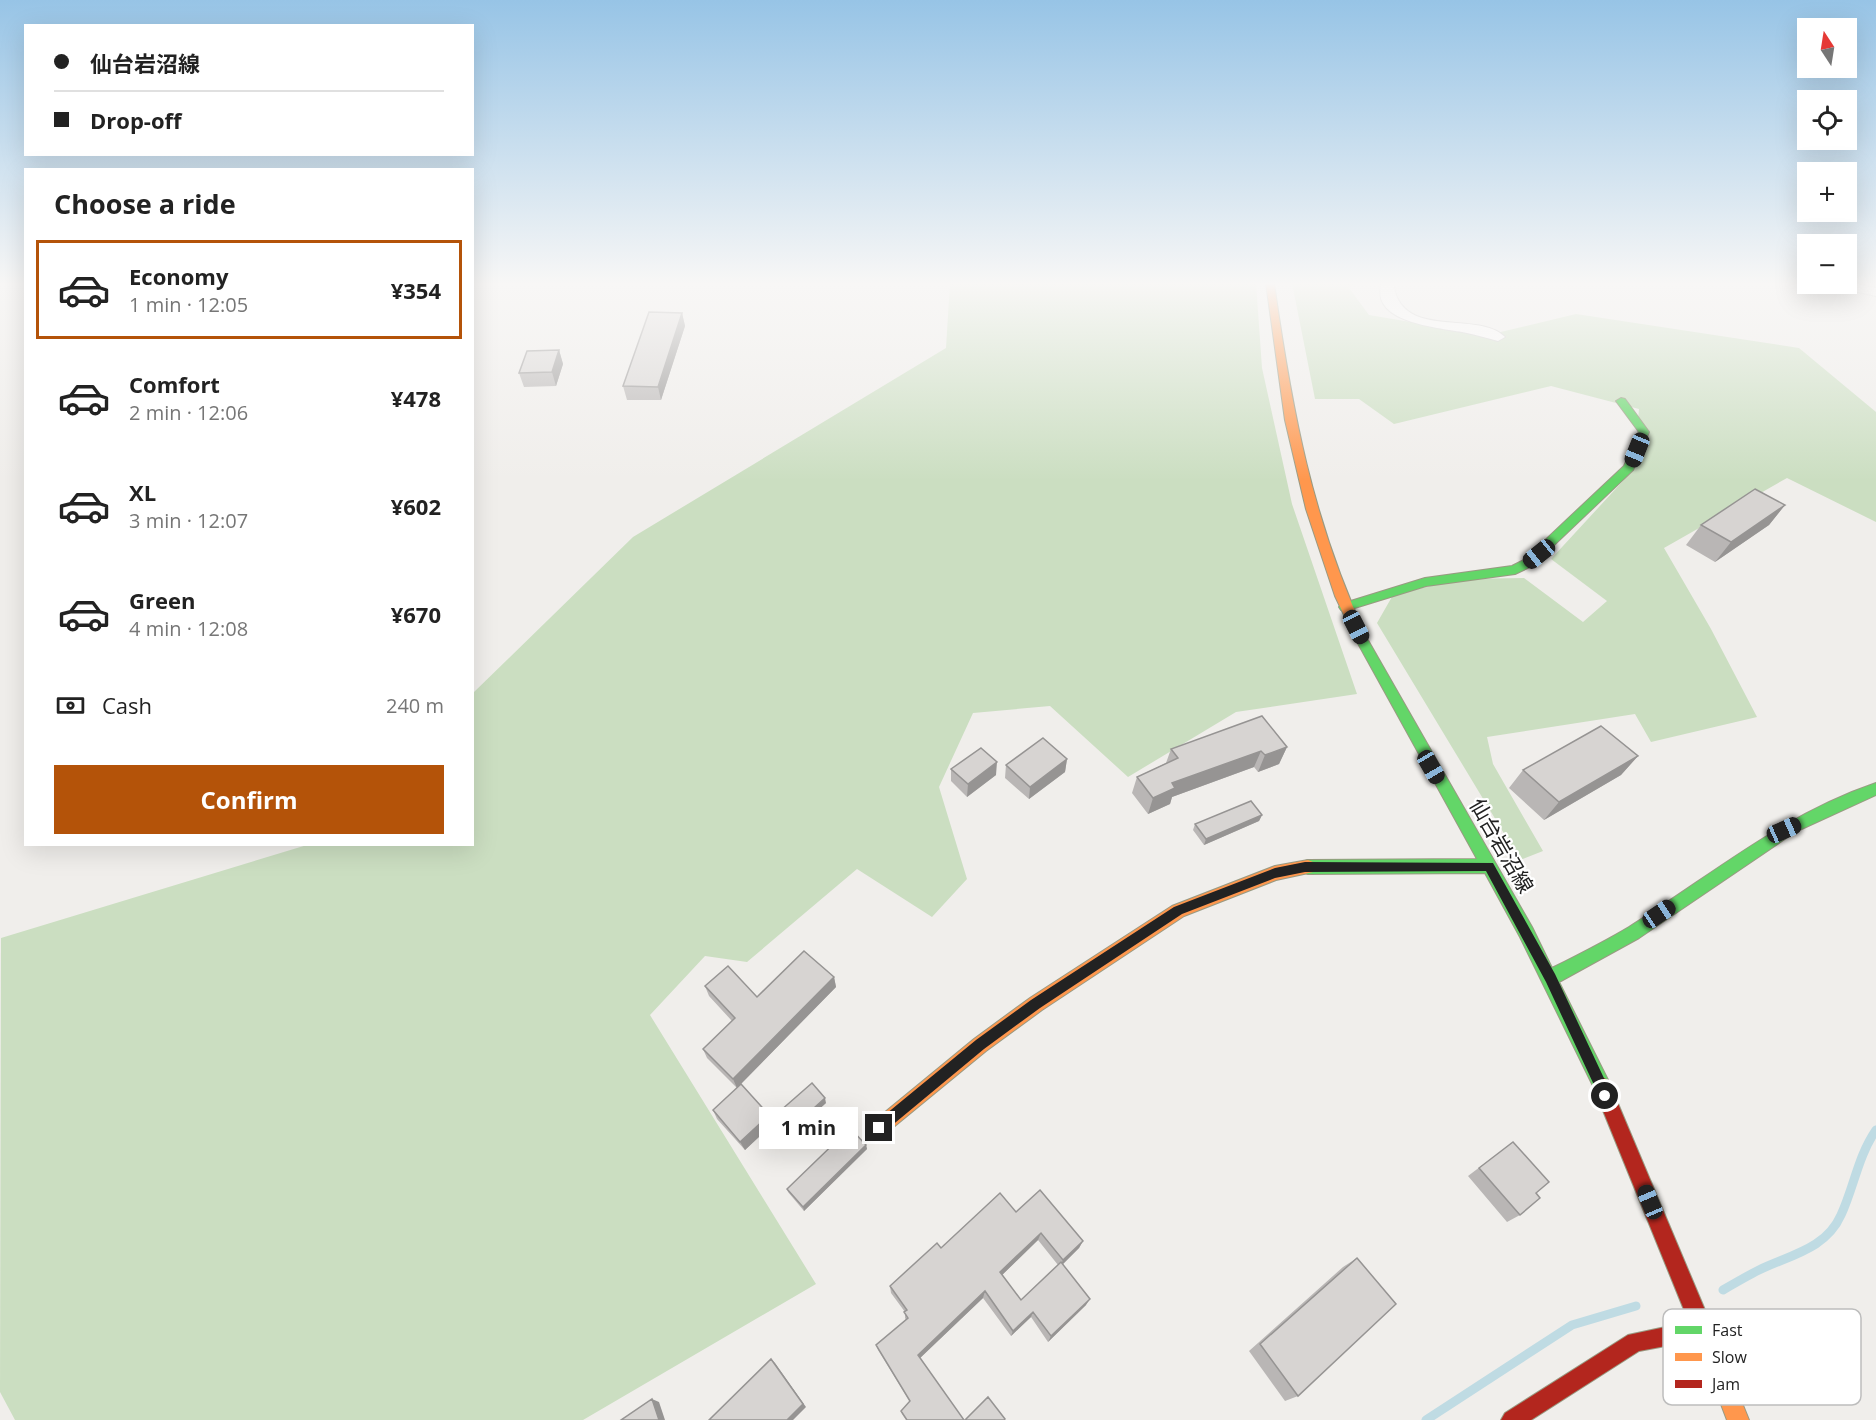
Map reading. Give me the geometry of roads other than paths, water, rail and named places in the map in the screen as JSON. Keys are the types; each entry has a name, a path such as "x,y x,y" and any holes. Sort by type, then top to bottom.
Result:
{"street":[{"name":"仙台岩沼線","path":"1279,349 1290,423 1315,526 1345,607 1409,728 1489,866 1550,978 1588,1054 1695,1309"},
{"path":"1345,607 1425,582 1515,570 1528,563 1629,468 1644,432 1621,401"},
{"path":"1550,978 1587,962 1784,830 1876,789"},
{"path":"879,1128 980,1045 1026,1011 1178,911 1275,873 1305,867 1489,866"},
{"path":"1512,1420 1635,1342 1663,1337"},
{"name":"仙台岩沼線","path":"1732,1405 1738,1420"}],"waterway":[{"path":"1723,1290 1759,1270 1806,1250 1826,1236 1841,1215 1860,1161 1876,1130"},
{"path":"1426,1420 1572,1325 1636,1306"}]}
